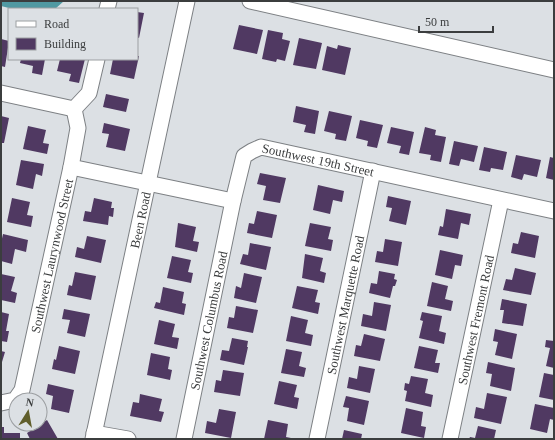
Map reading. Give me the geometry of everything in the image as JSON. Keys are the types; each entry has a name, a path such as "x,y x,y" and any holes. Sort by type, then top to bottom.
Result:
{"street":[{"name":"Been Road","path":"94,436 187,1"},
{"path":"250,1 554,70"},
{"path":"1,93 74,109 89,93 97,60"},
{"name":"Southwest Laurynwood Street","path":"20,392 22,390 71,167 78,128 74,109"},
{"name":"Southwest 19th Street","path":"233,201 244,156 261,147 554,211"},
{"path":"71,167 233,201"},
{"name":"Southwest Marquette Road","path":"317,439 373,171"},
{"name":"Southwest Fremont Road","path":"450,439 501,200"},
{"name":"Southwest Columbus Road","path":"184,439 233,201"},
{"path":"94,436 128,439"}],"water":[{"path":"1,1 64,1 56,8 9,8 1,6"}],"building":[{"path":"138,12 144,13 138,38"},
{"path":"239,25 263,30 257,54 233,49"},
{"path":"268,30 283,33 282,39 290,41 285,61 277,59 276,62 262,59"},
{"path":"299,38 322,43 316,69 293,65"},
{"path":"1,39 8,41 8,48 5,67 1,66"},
{"path":"338,45 351,48 345,75 322,70 327,46 337,49"},
{"path":"139,56 134,79 110,74 113,60 138,60"},
{"path":"21,60 45,60 42,75 32,73 33,66 20,63"},
{"path":"60,60 85,60 79,83 69,81 71,74 57,71"},
{"path":"106,94 129,99 126,112 103,107"},
{"path":"296,106 319,111 315,134 304,132 306,125 293,122"},
{"path":"329,111 352,116 346,141 335,139 336,134 324,131"},
{"path":"1,116 9,118 4,143 1,143"},
{"path":"360,120 383,125 377,148 367,146 368,141 356,138"},
{"path":"104,123 130,129 125,151 106,147 109,134 102,133"},
{"path":"28,126 46,130 43,143 49,144 47,154 23,149"},
{"path":"391,127 414,132 409,155 399,153 401,146 387,143"},
{"path":"425,127 436,130 435,135 446,137 441,162 430,160 431,155 419,153"},
{"path":"454,141 478,146 474,162 461,159 459,166 449,164"},
{"path":"484,147 507,152 503,170 491,168 490,172 479,170"},
{"path":"516,155 541,160 537,177 524,174 522,180 511,177"},
{"path":"550,157 554,158 554,180 546,178"},
{"path":"21,160 44,164 42,176 36,174 33,189 16,185"},
{"path":"260,173 286,178 280,203 263,200 266,186 257,184"},
{"path":"318,185 344,191 342,202 333,200 330,214 313,210"},
{"path":"388,196 411,201 406,225 389,221 392,208 386,207"},
{"path":"12,198 30,202 27,215 33,216 31,227 7,222"},
{"path":"94,198 112,202 111,208 114,208 113,217 109,216 108,225 83,221 85,211 91,212"},
{"path":"446,209 471,214 469,225 461,223 458,239 438,235 440,226 443,227"},
{"path":"257,211 277,215 272,238 247,233 249,223 254,224"},
{"path":"178,223 196,227 193,241 199,242 197,252 175,247"},
{"path":"310,223 331,227 328,239 333,240 331,251 305,246"},
{"path":"521,232 539,236 535,258 511,253 513,243 518,244"},
{"path":"3,234 28,240 26,252 15,249 12,264 1,261 1,243"},
{"path":"87,236 106,240 101,263 75,257 77,247 84,249"},
{"path":"385,239 402,242 398,266 375,262 377,251 383,252"},
{"path":"250,243 271,247 266,270 240,264 243,254 248,255"},
{"path":"440,250 463,255 461,266 455,265 452,279 435,275"},
{"path":"305,254 323,258 320,271 326,273 324,283 302,278"},
{"path":"172,256 191,260 188,272 193,273 191,283 167,278"},
{"path":"515,268 536,273 531,295 503,290 506,279 512,280"},
{"path":"379,271 395,274 394,279 397,280 395,286 393,286 390,298 369,293 371,283 377,284"},
{"path":"75,272 96,276 91,300 67,295 69,285 72,286"},
{"path":"244,273 262,277 256,303 234,298 236,286 241,288"},
{"path":"1,274 15,277 11,291 17,293 15,303 1,300"},
{"path":"432,282 448,286 445,299 453,301 451,311 427,306"},
{"path":"297,286 318,290 315,302 320,303 318,314 292,308"},
{"path":"163,287 184,292 182,303 186,304 184,315 154,308 156,302 160,303"},
{"path":"502,299 527,304 523,326 502,323 504,310 500,310"},
{"path":"374,302 391,305 386,331 361,326 363,314 372,316"},
{"path":"236,306 258,310 253,333 227,328 229,317 234,318"},
{"path":"64,309 90,314 85,337 67,333 70,320 62,319"},
{"path":"1,312 9,314 6,331 9,331 7,342 1,341"},
{"path":"422,312 442,316 439,331 446,333 444,344 419,338 423,321 420,320"},
{"path":"291,316 308,320 305,333 313,335 311,346 286,341"},
{"path":"159,320 175,324 172,337 179,338 177,349 154,344"},
{"path":"495,329 517,334 512,359 495,355 498,342 493,341"},
{"path":"364,334 385,339 380,361 354,356 356,345 361,346"},
{"path":"232,338 248,341 244,365 220,360 222,350 229,351"},
{"path":"546,340 554,341 554,368 546,366 550,348 545,347"},
{"path":"59,346 80,351 75,374 52,369 54,359 56,360"},
{"path":"419,346 438,350 435,363 440,363 438,373 414,368"},
{"path":"286,349 302,352 299,366 306,368 304,377 281,373"},
{"path":"1,351 5,352 2,362 1,362"},
{"path":"151,353 170,357 168,369 172,370 170,380 147,375"},
{"path":"488,362 515,368 511,391 490,386 492,374 486,373"},
{"path":"359,366 375,369 370,393 347,388 349,377 357,379"},
{"path":"223,370 244,373 240,396 214,392 216,380 221,381"},
{"path":"544,373 554,375 554,400 539,397"},
{"path":"411,376 428,379 425,393 433,395 431,407 405,401 407,391 404,390 405,383 409,384"},
{"path":"279,381 297,385 294,397 299,398 297,409 274,404"},
{"path":"48,384 74,390 69,413 51,409 53,396 48,395 48,392 46,392"},
{"path":"487,393 507,397 501,424 474,418 476,407 484,409"},
{"path":"140,394 162,399 159,411 164,412 161,422 130,416 133,402 139,403"},
{"path":"346,396 369,401 364,425 347,421 349,408 343,407"},
{"path":"535,404 554,408 554,420 550,419 547,433 530,429"},
{"path":"406,408 423,412 421,426 426,427 424,438 401,433"},
{"path":"219,409 236,412 231,438 205,433 207,421 216,423"},
{"path":"268,420 288,424 286,437 291,439 264,439"},
{"path":"48,422 58,439 30,439 27,433 48,432"},
{"path":"478,426 496,430 494,439 469,439 470,437 475,438"},
{"path":"1,427 4,427 4,433 20,433 20,439 1,439"},
{"path":"344,430 362,434 361,439 342,439"}]}
